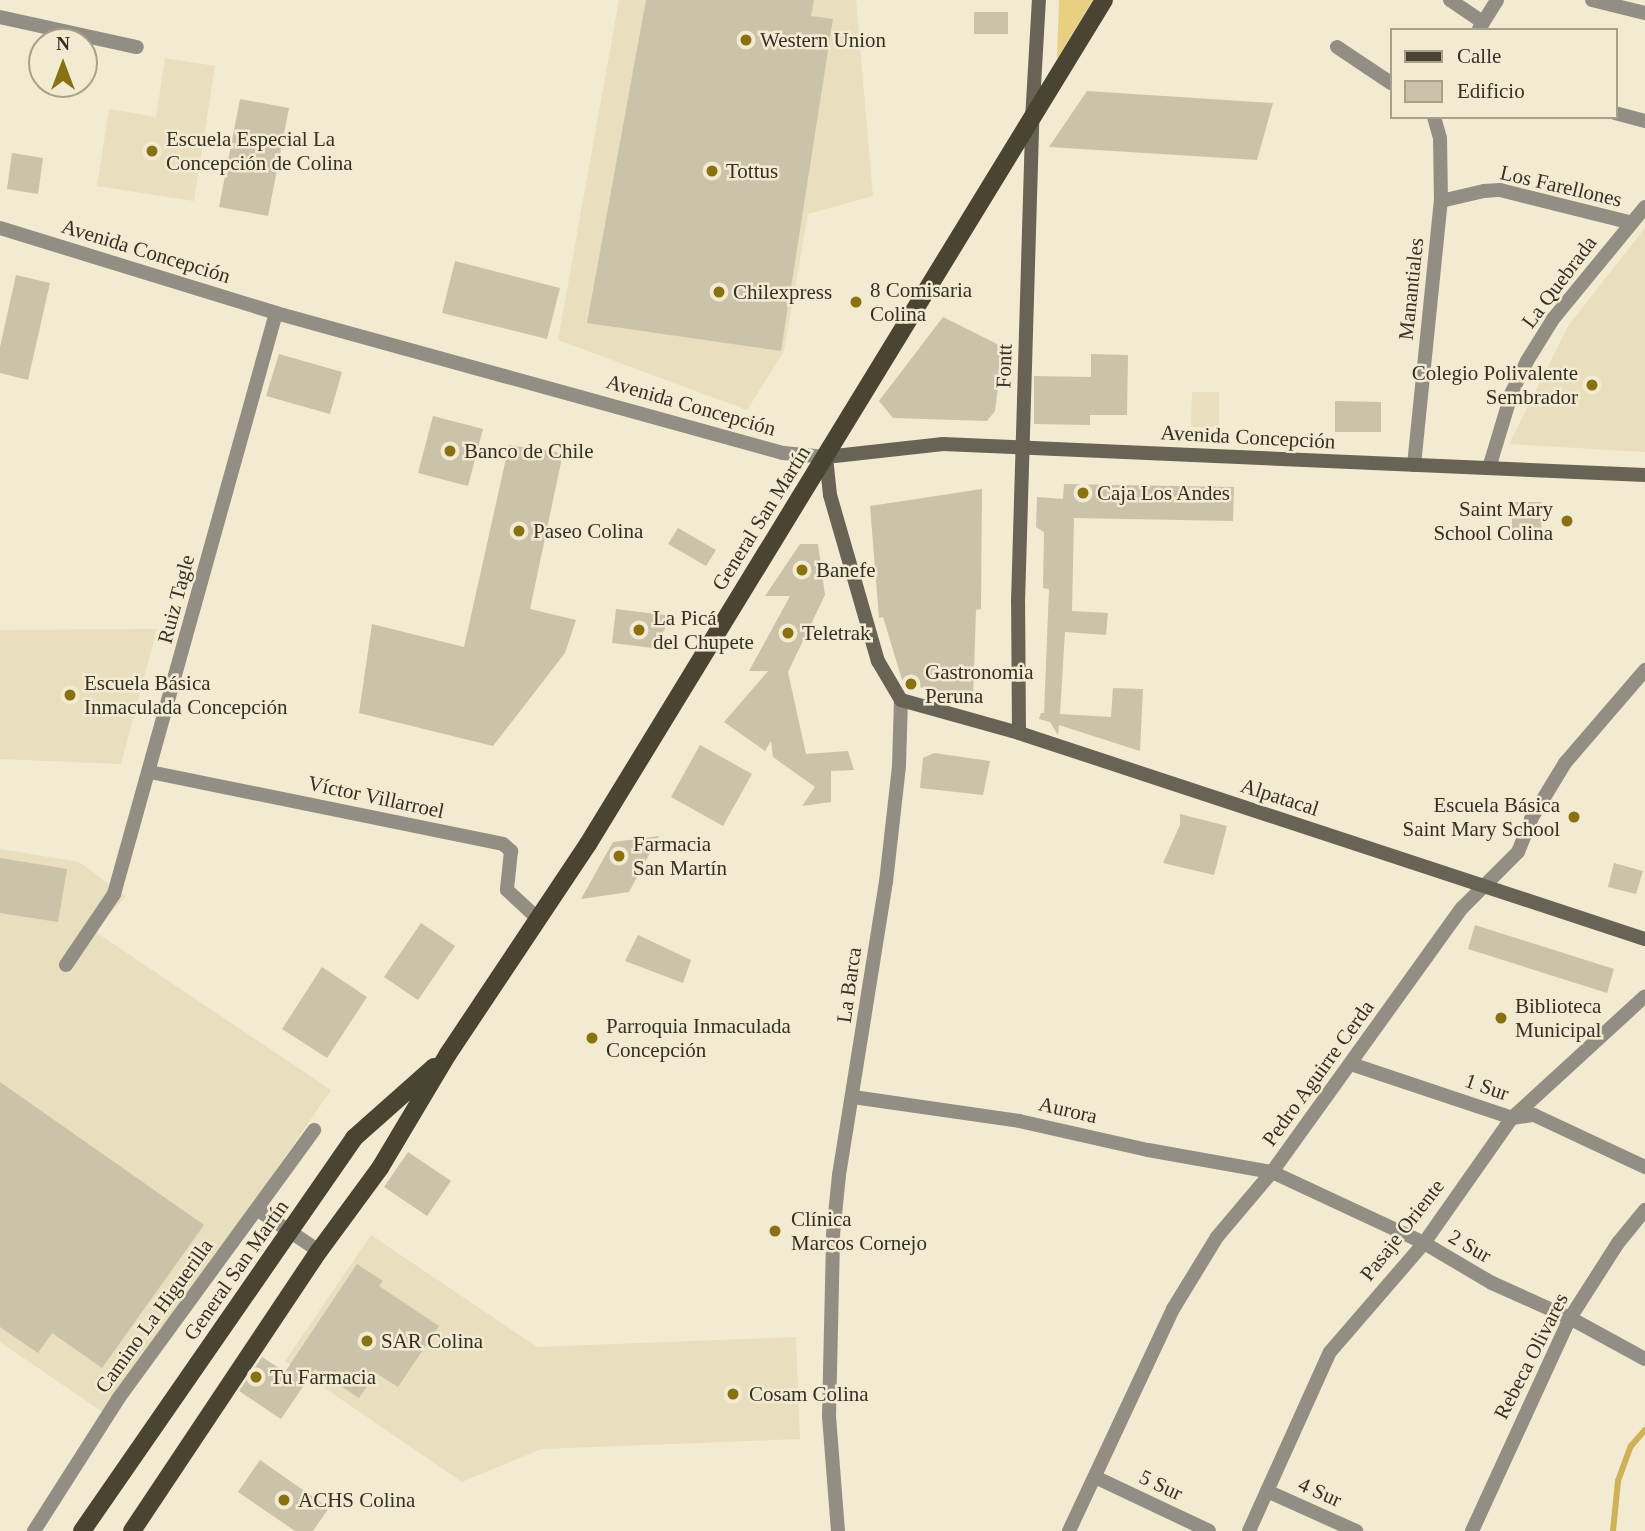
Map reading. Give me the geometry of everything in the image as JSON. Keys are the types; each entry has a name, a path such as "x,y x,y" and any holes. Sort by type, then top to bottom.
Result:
{"main road":[{"name":"Fontt","path":"1018,733 1018,602 1032,120 1039,0"},
{"name":"General San Martín","path":"132,1531 319,1251 380,1168 448,1054 596,832 1104,0"},
{"name":"Avenida Concepción","path":"826,457 943,444 1645,475"},
{"path":"826,457 830,495 878,661 901,700"},
{"name":"Alpatacal","path":"901,700 1018,733 1645,940"},
{"name":"General San Martín","path":"82,1531 354,1138 448,1054"}],"street":[{"path":"1450,0 1480,26 1497,0"},
{"path":"1592,0 1645,13"},
{"path":"0,18 137,47"},
{"path":"1337,47 1390,82"},
{"path":"1617,114 1645,121"},
{"name":"Manantiales","path":"1414,465 1441,201 1440,138 1435,119"},
{"name":"Los Farellones","path":"1441,201 1483,191 1500,190 1632,223"},
{"name":"La Quebrada","path":"1489,468 1512,393 1527,361 1553,319 1645,207"},
{"name":"Avenida Concepción","path":"0,228 276,313 783,453 826,457"},
{"name":"Ruiz Tagle","path":"66,965 114,894 276,313"},
{"name":"Pedro Aguirre Cerda","path":"1069,1531 1190,1279 1217,1237 1272,1172 1462,908 1518,852 1531,819 1565,763 1645,670"},
{"name":"La Barca","path":"838,1531 829,1416 829,1296 839,1175 889,856 899,766 901,700"},
{"name":"Víctor Villarroel","path":"150,772 503,844 511,851 507,890 537,918"},
{"name":"Pasaje Oriente","path":"1249,1531 1330,1352 1424,1243 1511,1118 1645,996"},
{"name":"1 Sur","path":"1351,1064 1511,1118 1534,1115 1645,1167"},
{"name":"Aurora","path":"853,1097 1018,1121 1148,1150 1272,1172"},
{"name":"Camino La Higuerilla","path":"34,1531 118,1399 314,1130"},
{"name":"2 Sur","path":"1272,1172 1424,1243 1492,1283 1570,1318 1645,1359"},
{"path":"258,1210 319,1251"},
{"name":"Rebeca Olivares","path":"1472,1531 1570,1318 1618,1243 1645,1210"},
{"name":"5 Sur","path":"1095,1477 1209,1531"},
{"name":"4 Sur","path":"1267,1491 1356,1531"}],"shaded area":[{"name":"Tottus","path":"619,0 856,0 873,196 808,214 784,351 747,410 558,340"},
{"path":"1059,0 1093,0 1057,59"},
{"name":"Escuela Especial La Concepción de Colina","path":"165,58 215,66 194,201 97,186 109,109 156,117"},
{"name":"Colegio Polivalente Sembrador","path":"1645,228 1645,452 1509,444 1568,326"},
{"path":"1192,392 1219,392 1219,427 1191,427"},
{"name":"Escuela Básica Inmaculada Concepción","path":"157,629 121,764 0,759 0,630"},
{"path":"0,849 79,862 126,896 94,931 331,1090 107,1415 0,1342"},
{"path":"371,1235 537,1347 796,1337 800,1439 541,1449 462,1482 285,1361"}],"building":[{"name":"Tottus","path":"646,0 814,0 811,16 833,19 781,351 587,323"},
{"path":"974,12 1008,12 1008,34 974,34"},
{"path":"1087,91 1273,103 1257,160 1049,147"},
{"path":"240,99 289,108 268,216 219,207"},
{"path":"12,153 43,158 38,194 7,189"},
{"path":"455,261 560,288 547,339 442,313"},
{"path":"16,275 50,283 28,380 0,373 0,347"},
{"path":"943,317 1003,347 995,411 987,421 893,418 879,401"},
{"path":"279,354 342,372 330,414 266,396"},
{"path":"1091,354 1128,355 1127,415 1090,415 1090,425 1034,424 1034,376 1091,377"},
{"path":"1335,401 1381,402 1381,432 1335,432"},
{"name":"Banco de Chile","path":"433,416 483,429 468,486 418,473"},
{"name":"Paseo Colina","path":"509,445 563,453 530,609 576,620 565,653 493,746 359,713 372,624 464,647"},
{"path":"1064,484 1234,487 1233,521 1074,518 1072,611 1108,613 1106,635 1065,632 1060,714 1111,717 1113,688 1143,689 1140,751 1059,725 1058,735 1050,722 1039,719 1041,713 1044,713 1049,589 1043,588 1044,532 1036,527 1037,497 1063,499"},
{"path":"982,489 981,609 976,610 973,700 903,683 883,617 879,618 870,506"},
{"path":"1512,502 1542,502 1541,537 1512,536"},
{"path":"678,528 716,550 706,566 668,544"},
{"path":"800,544 818,544 825,595 788,672 806,754 848,751 854,770 831,771 831,802 802,806 815,787 773,757 771,741 765,751 724,722 768,671 749,671 790,596 765,596"},
{"name":"La Picá del Chupete","path":"616,609 673,616 653,648 612,643"},
{"path":"700,745 752,774 723,826 671,797"},
{"path":"934,753 990,761 983,795 920,788 923,758"},
{"path":"1180,814 1227,826 1214,875 1163,863 1180,825"},
{"path":"659,836 629,892 581,899 613,842"},
{"path":"0,858 67,869 58,922 0,913"},
{"path":"1614,863 1643,871 1636,894 1608,887"},
{"path":"421,923 455,946 418,1000 384,977"},
{"path":"1475,925 1614,969 1607,993 1468,949"},
{"path":"638,935 691,960 683,983 625,961"},
{"path":"322,967 367,997 327,1058 282,1029"},
{"path":"0,1082 204,1225 102,1368 52,1333 38,1353 0,1327"},
{"path":"408,1152 451,1181 427,1216 384,1187"},
{"name":"SAR Colina","path":"357,1264 383,1281 379,1286 439,1326 398,1387 376,1373 359,1398 315,1369 281,1419 239,1391 262,1357 285,1372"},
{"name":"ACHS Colina","path":"260,1460 329,1508 313,1531 295,1531 238,1492"}],"waterway":[{"path":"1613,1531 1618,1481 1631,1446 1645,1430"}],"place":[{"name":"Western Union","path":"746,40"},
{"name":"Escuela Especial La Concepción de Colina","path":"152,151"},
{"name":"Tottus","path":"712,171"},
{"name":"Chilexpress","path":"719,292"},
{"name":"8 Comisaria Colina","path":"856,302"},
{"name":"Colegio Polivalente Sembrador","path":"1592,385"},
{"name":"Banco de Chile","path":"450,451"},
{"name":"Caja Los Andes","path":"1083,493"},
{"name":"Saint Mary School Colina","path":"1567,521"},
{"name":"Paseo Colina","path":"519,531"},
{"name":"Banefe","path":"802,570"},
{"name":"La Picá del Chupete","path":"639,630"},
{"name":"Teletrak","path":"788,633"},
{"name":"Gastronomia Peruna","path":"911,684"},
{"name":"Escuela Básica Inmaculada Concepción","path":"70,695"},
{"name":"Escuela Básica Saint Mary School","path":"1574,817"},
{"name":"Farmacia San Martín","path":"619,856"},
{"name":"Biblioteca Municipal","path":"1501,1018"},
{"name":"Parroquia Inmaculada Concepción","path":"592,1038"},
{"name":"Clínica Marcos Cornejo","path":"775,1231"},
{"name":"SAR Colina","path":"367,1341"},
{"name":"Tu Farmacia","path":"256,1377"},
{"name":"Cosam Colina","path":"733,1394"},
{"name":"ACHS Colina","path":"284,1500"}]}
